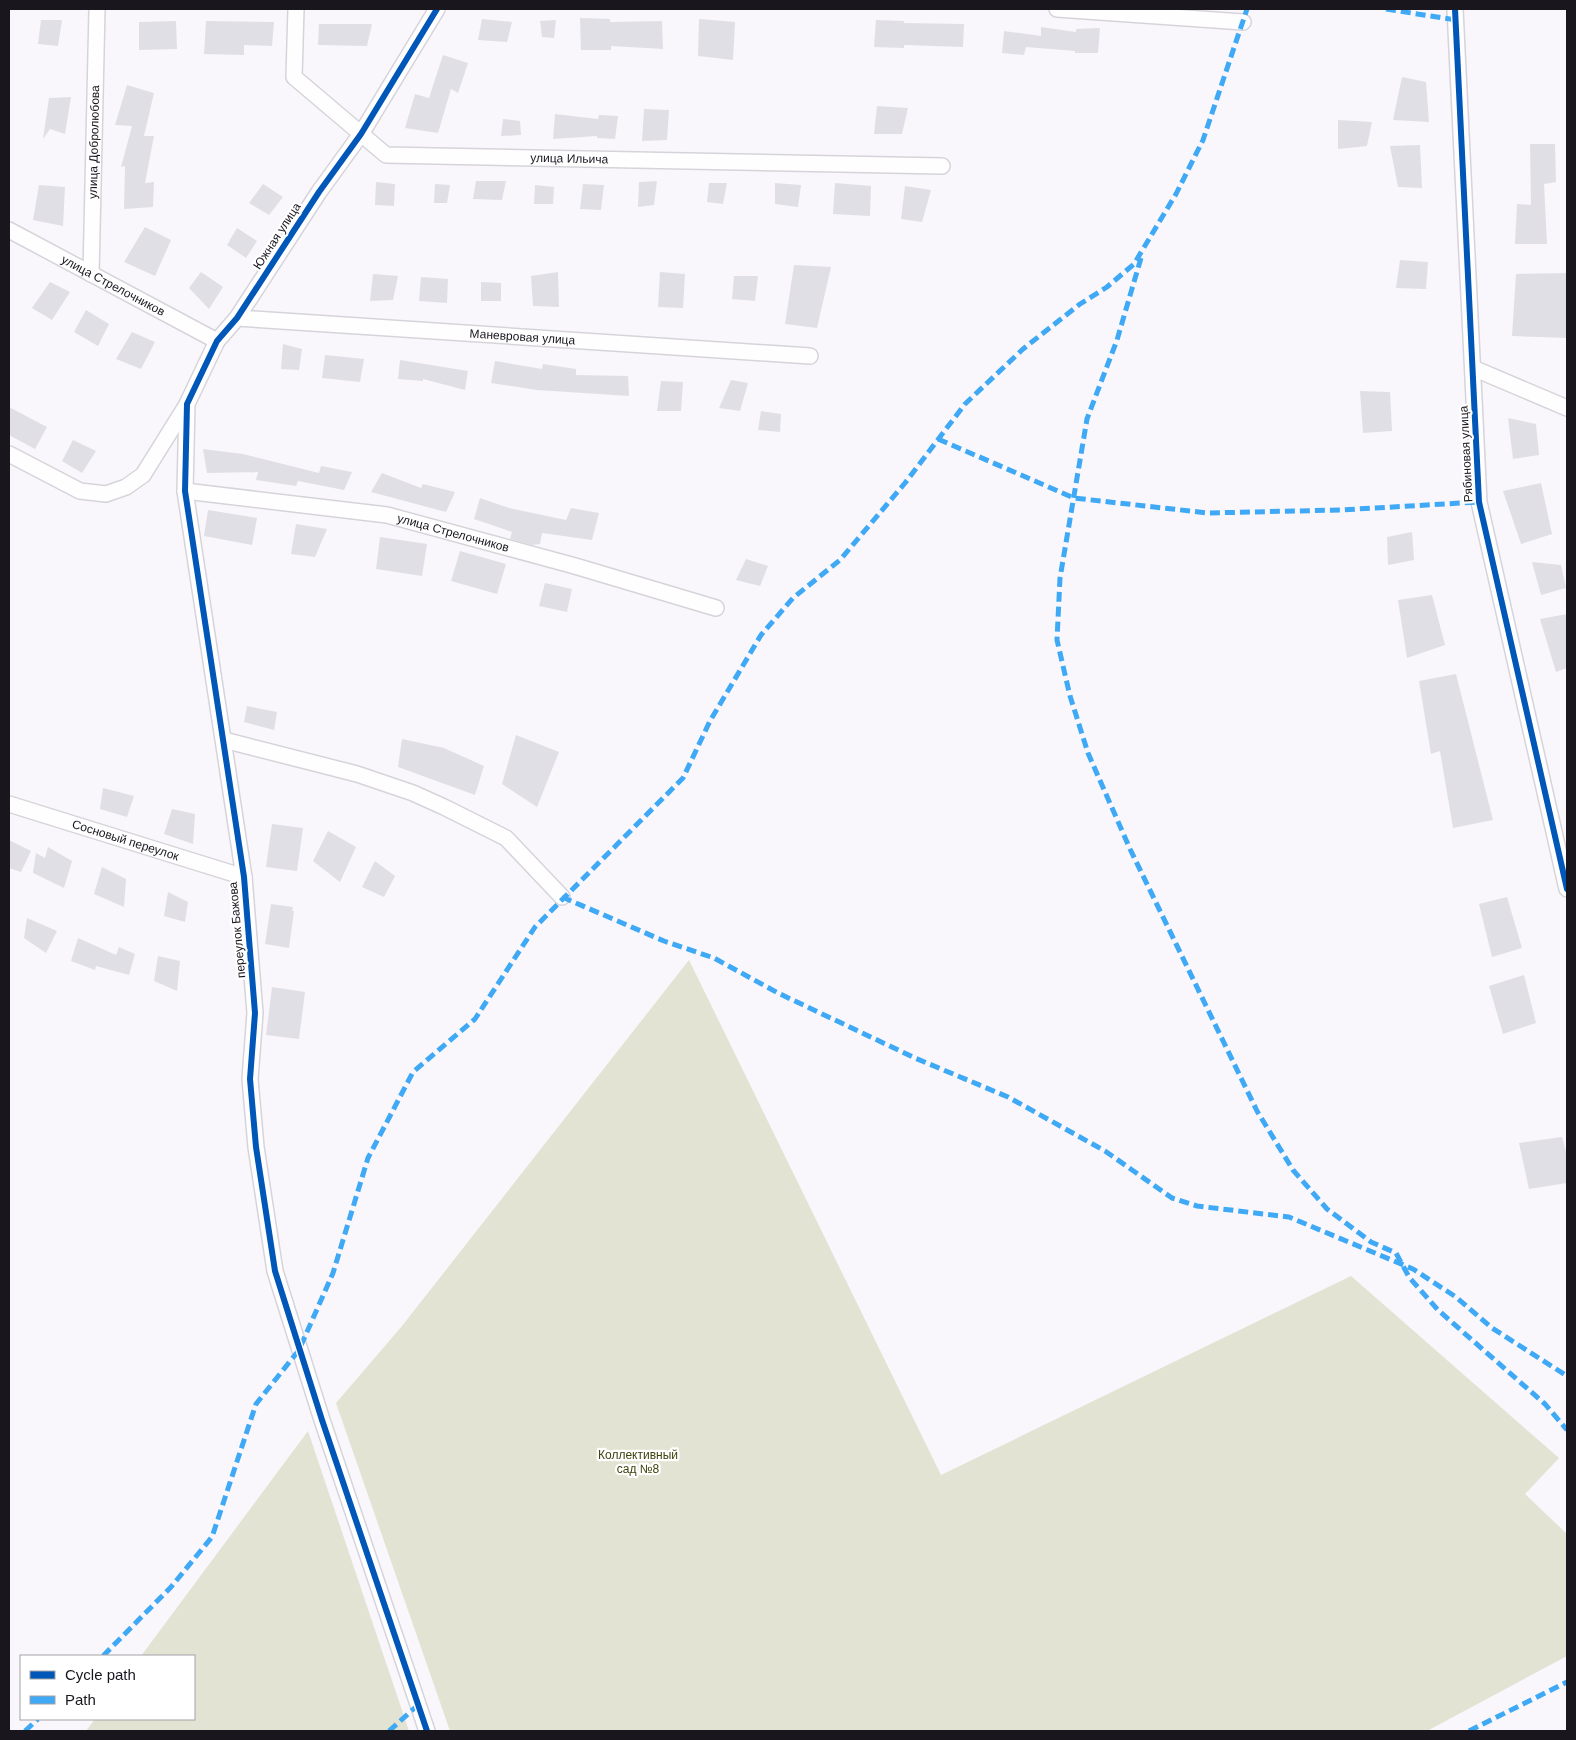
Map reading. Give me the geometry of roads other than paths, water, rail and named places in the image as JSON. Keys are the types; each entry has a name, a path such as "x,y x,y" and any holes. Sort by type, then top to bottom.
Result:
{"street":[{"name":"улица Добролюбова","path":"91,274 97,9"},
{"name":"улица Ильича","path":"296,9 294,77 386,155 942,166"},
{"name":"Южная улица","path":"185,491 187,404 216,341 237,318 319,192 361,134 437,9"},
{"path":"1057,9 1243,22"},
{"name":"Рябиновая улица","path":"1455,9 1479,502 1567,889"},
{"name":"улица Стрелочников","path":"9,230 216,341"},
{"name":"Маневровая улица","path":"237,318 810,356"},
{"path":"1473,368 1567,408"},
{"path":"9,454 80,491 106,494 126,487 143,475 187,404"},
{"name":"улица Стрелочников","path":"185,491 387,515 575,566 716,608"},
{"name":"переулок Бажова","path":"185,491 244,877 255,1013 250,1079 256,1147 275,1271 322,1420 427,1731"},
{"path":"224,740 357,774 414,793 506,838 562,897"},
{"name":"Сосновый переулок","path":"9,804 244,877"}],"park label":[{"name":"Коллективный сад №8","path":"638,1462"}]}
